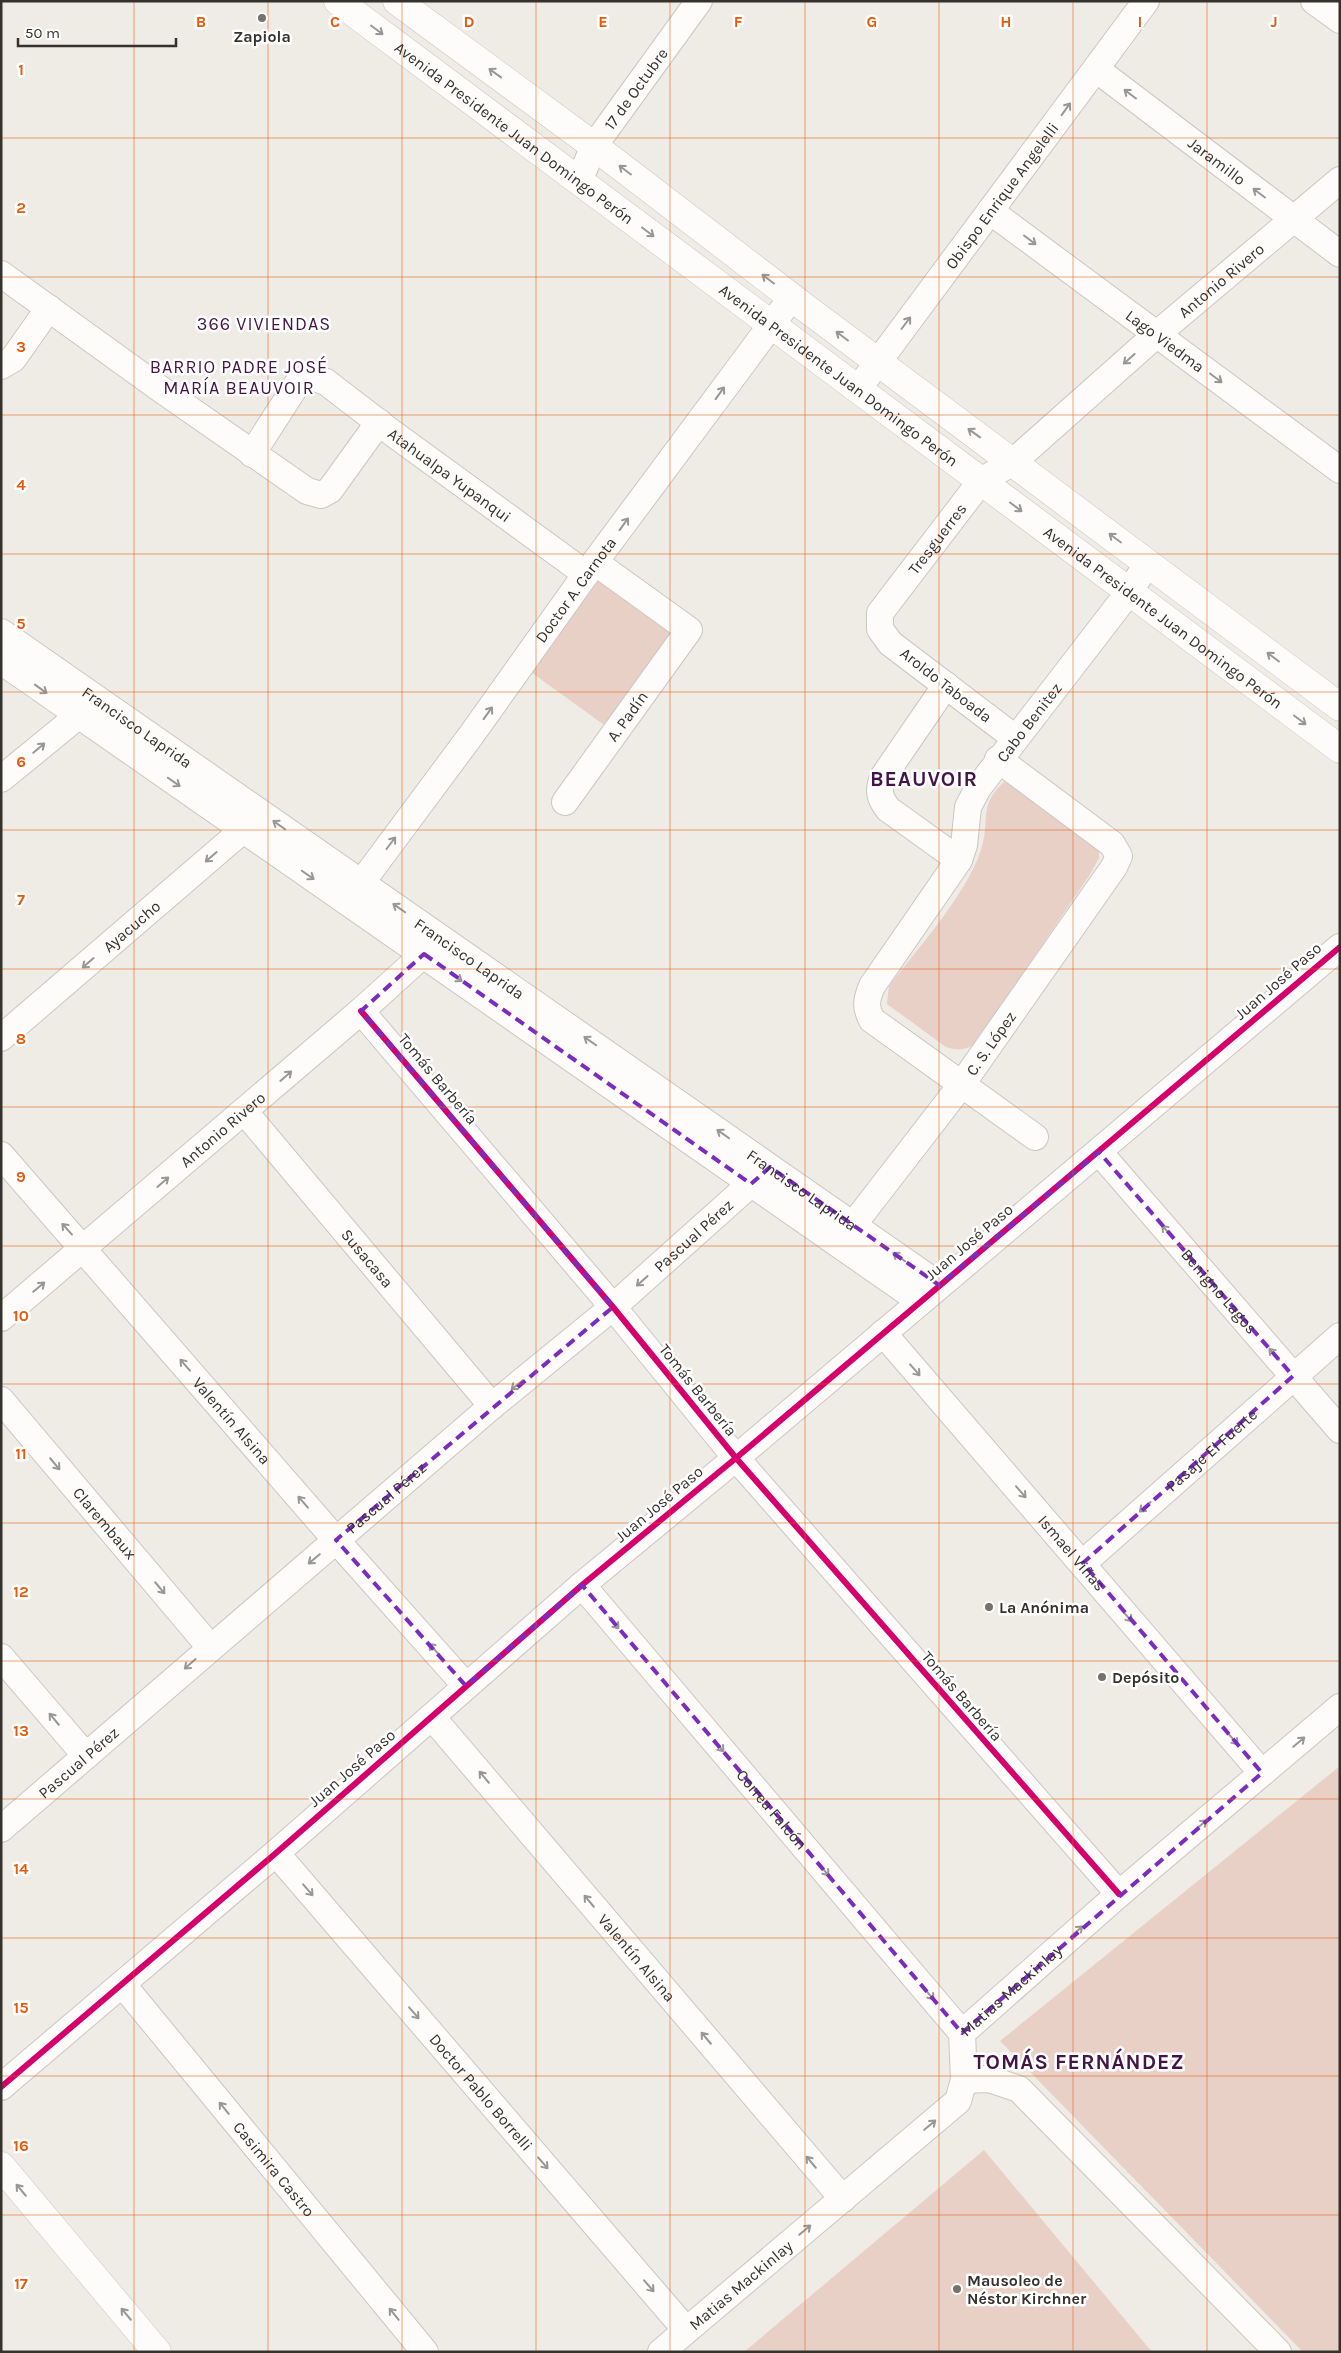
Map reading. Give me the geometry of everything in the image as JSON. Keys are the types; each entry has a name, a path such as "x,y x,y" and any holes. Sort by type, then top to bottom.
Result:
{"main road":[{"name":"Avenida Presidente Juan Domingo Perón","path":"338,1 1340,749"},
{"name":"Avenida Presidente Juan Domingo Perón","path":"397,1 594,146 876,362 1340,707"},
{"path":"1,2166 157,2352"}],"street":[{"name":"17 de Octubre","path":"580,181 594,146 699,1"},
{"name":"Obispo Enrique Angelelli","path":"858,389 876,362 1146,1"},
{"path":"1314,1 1340,20"},
{"name":"Jaramillo","path":"1096,68 1340,254"},
{"name":"Antonio Rivero","path":"1013,462 1157,334 1340,180"},
{"name":"Lago Viedma","path":"990,211 1340,470"},
{"path":"1,274 252,454 307,491 322,496 330,490 379,422"},
{"name":"Doctor A. Carnota","path":"362,882 771,323 792,297"},
{"path":"1,366 13,359 49,308"},
{"name":"Atahualpa Yupanqui","path":"252,454 299,381 313,377 326,382 379,422 591,569 689,630"},
{"name":"Tresguerres","path":"880,629 880,613 981,481 1013,462"},
{"name":"Cabo Benitez","path":"962,1084 872,1020 866,1010 866,999 872,986 959,860 964,846 968,807 978,788 1129,592 1148,563"},
{"name":"Aroldo Taboada","path":"880,629 890,642 1015,738"},
{"name":"A. Padín","path":"565,802 689,630"},
{"name":"Francisco Laprida","path":"1,632 250,820 930,1293"},
{"name":"Francisco Laprida","path":"1,661 78,716 250,820 362,882 433,946"},
{"path":"946,685 883,777 878,790 880,799 888,809 959,860"},
{"path":"1,779 78,716"},
{"name":"C. S. López","path":"853,1225 962,1084 1114,867 1119,856 1112,844 998,760"},
{"name":"Ayacucho","path":"1,1038 250,820"},
{"name":"Antonio Rivero","path":"1,1318 85,1249 433,946"},
{"name":"Juan José Paso","path":"1,2087 276,1853 582,1585 736,1458 1099,1152 1335,960"},
{"name":"Tomás Barbería","path":"361,1010 613,1306 736,1458 1119,1894"},
{"path":"962,1084 1035,1137"},
{"name":"Susacasa","path":"244,1111 492,1406"},
{"name":"Benigno Lagos","path":"1099,1152 1340,1430"},
{"name":"Valentín Alsina","path":"1,1155 85,1249 336,1540 466,1686"},
{"name":"Francisco Laprida","path":"760,1175 853,1225 930,1293"},
{"name":"Pascual Pérez","path":"1,1829 492,1406 613,1306 760,1175"},
{"name":"Ismael Viñas","path":"883,1333 1262,1773"},
{"name":"Pasaje El Fuerte","path":"1083,1563 1340,1336"},
{"name":"Clarembaux","path":"1,1400 210,1647"},
{"name":"Correa Falcón","path":"582,1585 962,2033"},
{"path":"1,1656 86,1756"},
{"name":"Matias Mackinlay","path":"661,2352 958,2101 964,2080 962,2033 1119,1894 1340,1707"},
{"name":"Valentín Alsina","path":"432,1716 843,2199"},
{"name":"Doctor Pablo Borrelli","path":"276,1853 686,2330"},
{"name":"Casimira Castro","path":"123,1985 425,2352"},
{"path":"964,2080 988,2079 1019,2089 1278,2352"}],"highlighted area":[{"path":"424,954 751,1184 770,1167 939,1285 1099,1152 1293,1376 1083,1563 1262,1773 962,2033 582,1585 466,1686 336,1540 613,1307 361,1011"}],"shaded area":[{"path":"595,578 674,636 607,727 528,670"},
{"path":"1006,780 1099,845 1099,858 1089,876 974,1045 964,1049 954,1049 946,1047 887,1004 889,986 940,921 964,885 981,850 986,813 991,797"},
{"path":"1340,1766 1340,2352 1303,2352 1000,2041"},
{"path":"984,2150 1152,2352 744,2352"}],"cycle path":[{"path":"1,2087 276,1853 582,1585 736,1458 1340,947"},
{"path":"361,1011 613,1307 736,1458 1119,1894"}],"place":[{"name":"Zapiola","path":"262,18"},
{"name":"La Anónima","path":"989,1607"},
{"name":"Depósito","path":"1102,1677"},
{"name":"Mausoleo de Néstor Kirchner","path":"957,2289"}],"district":[{"name":"366 VIVIENDAS","path":"264,324"},
{"name":"BARRIO PADRE JOSÉ MARÍA BEAUVOIR","path":"239,377"},
{"name":"BEAUVOIR","path":"924,779"},
{"name":"TOMÁS FERNÁNDEZ","path":"1079,2062"}]}
